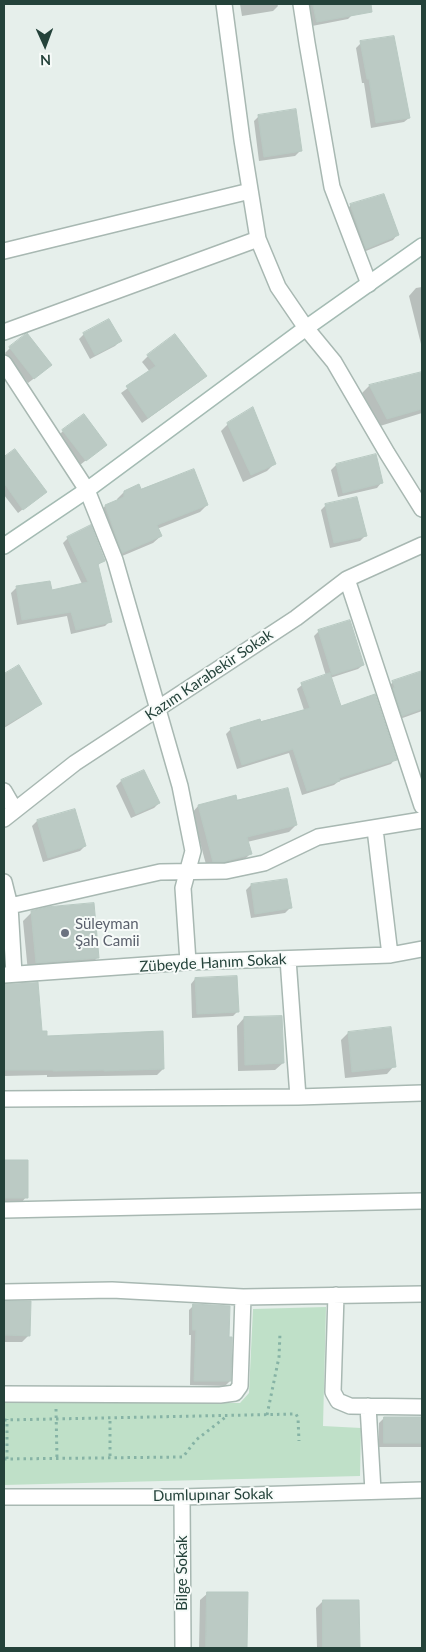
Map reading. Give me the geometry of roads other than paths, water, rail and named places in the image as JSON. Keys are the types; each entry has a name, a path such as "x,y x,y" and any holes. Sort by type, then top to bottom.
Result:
{"street":[{"path":"224,4 258,239 278,287 306,328 334,362 422,509"},
{"path":"302,4 306,43 332,188 369,284"},
{"path":"4,251 250,191"},
{"path":"4,332 258,239"},
{"path":"4,546 87,490 306,328 422,246"},
{"path":"4,363 87,490 115,560 180,786 193,851 184,888 188,962"},
{"name":"Kazım Karabekir Sokak","path":"9,814 75,763 159,710 296,618 347,579 422,545"},
{"path":"347,579 422,806"},
{"path":"4,791 9,814"},
{"path":"10,906 160,872 226,871 264,863 318,837 422,820"},
{"path":"375,828 390,955"},
{"path":"4,882 10,906 9,975"},
{"name":"Zübeyde Hanım Sokak","path":"9,975 188,962 390,955 422,949"},
{"path":"288,958 298,1097"},
{"path":"4,1099 298,1097 422,1092"},
{"path":"4,1210 422,1201"},
{"path":"4,1292 112,1290 243,1296 422,1294"},
{"path":"336,1294 333,1392 338,1401 350,1406 422,1407"},
{"path":"4,1394 220,1395 235,1393 240,1386 243,1296"},
{"path":"368,1406 374,1491"},
{"name":"Dumlupınar Sokak","path":"4,1497 182,1497 422,1490"},
{"name":"Bilge Sokak","path":"182,1497 182,1648"}],"place":[{"name":"Süleyman Şah Camii","path":"65,933"}]}
